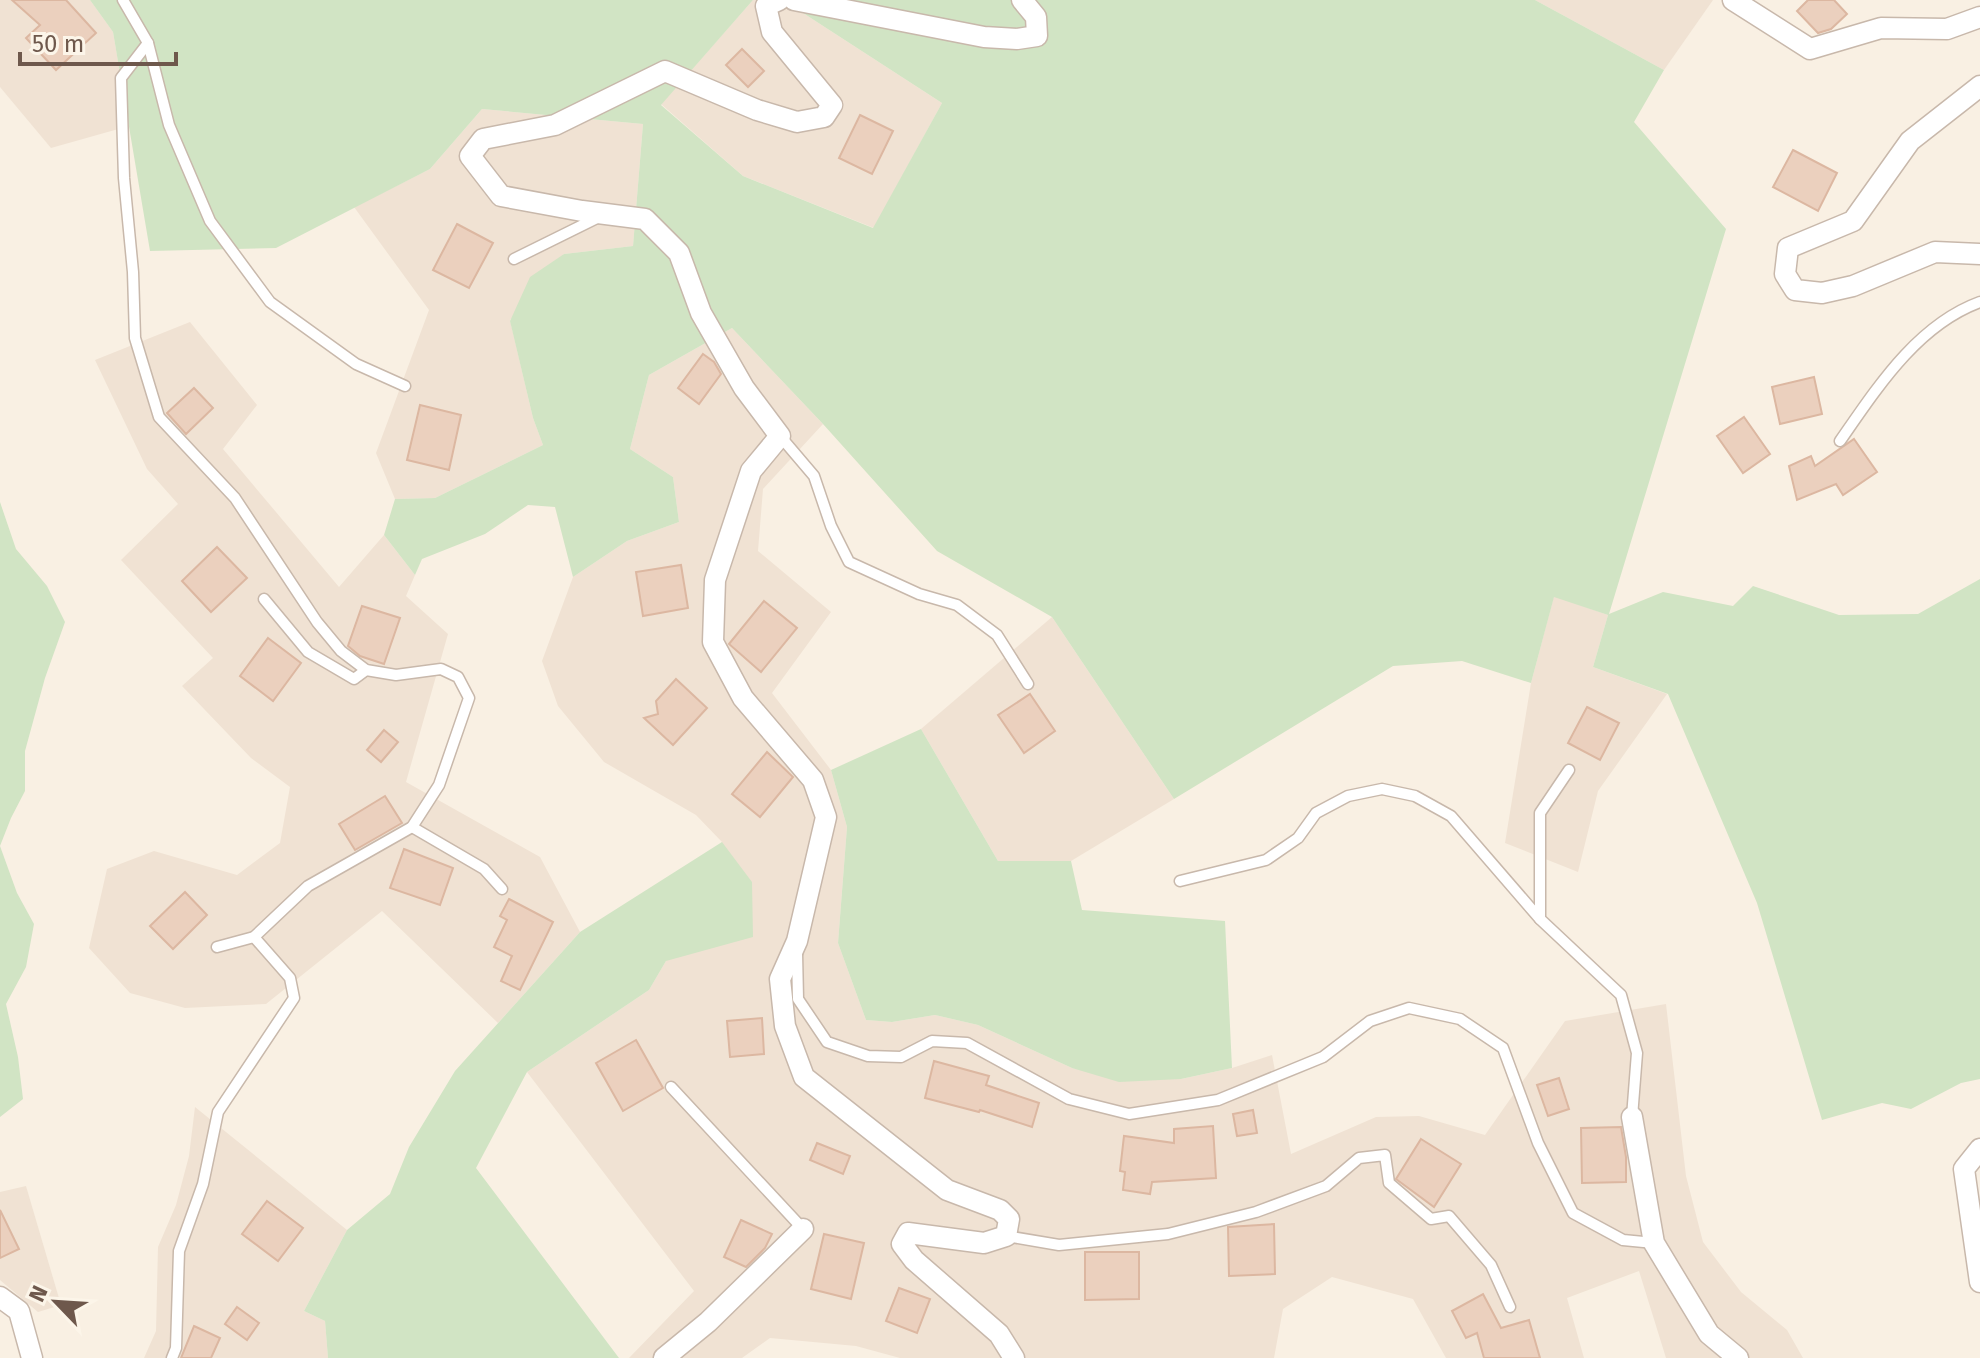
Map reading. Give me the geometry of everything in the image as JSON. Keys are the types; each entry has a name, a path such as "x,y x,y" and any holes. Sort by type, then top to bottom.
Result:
{"street":[{"path":"779,0 766,6 772,32 832,105 824,117 797,122 757,110 665,71 555,125 483,139 470,156 501,196 645,219 679,253 701,313 744,388 780,436 751,471 719,567 715,580 713,642 743,698 813,780 826,817 797,941 780,979 785,1026 804,1077 947,1190 1000,1210 1009,1219 1006,1236 984,1243 908,1233 902,1244 914,1260 999,1334 1014,1358"},
{"path":"794,0 984,37 1017,39 1037,36 1036,17 1022,0"},
{"path":"1733,0 1810,49 1881,28 1947,29 1980,17"},
{"path":"1980,86 1910,141 1853,221 1788,248 1785,274 1795,290 1822,293 1853,286 1935,252 1980,254"},
{"path":"1632,1117 1654,1243 1709,1334 1738,1358"},
{"path":"1980,1149 1972,1175 1980,1282"},
{"path":"664,1358 708,1322 803,1229"},
{"path":"0,1297 19,1311 32,1358"}],"lane":[{"path":"123,0 148,43 169,125 210,221 270,302 356,364 405,386"},
{"path":"148,43 121,78 121,92 135,338 159,417 235,498 317,622 341,651 366,670 396,675 441,669 458,677 469,698 439,785 412,827 308,886 254,937 217,947"},
{"path":"514,259 605,214"},
{"path":"1840,441 1911,348 1960,309 1980,302"},
{"path":"780,436 814,476 831,526 849,562 919,594 957,605 997,635 1028,684"},
{"path":"264,599 308,652 354,679 366,670"},
{"path":"1540,919 1540,813 1569,770"},
{"path":"1180,881 1266,860 1298,838 1316,813 1348,796 1382,789 1415,796 1451,816 1540,919 1621,995 1637,1053 1632,1117"},
{"path":"412,827 484,869 502,889"},
{"path":"172,1358 176,1348 179,1251 203,1184 218,1112 294,998 290,978 254,937"},
{"path":"797,941 798,999 827,1042 868,1056 901,1057 932,1041 967,1043 1069,1099 1129,1114 1218,1100 1323,1057 1370,1021 1409,1008 1460,1019 1503,1048 1538,1143 1573,1213 1623,1240 1654,1243"},
{"path":"671,1087 803,1229"},
{"path":"1006,1236 1059,1245 1168,1234 1270,1207 1326,1186 1359,1158 1385,1155 1389,1183 1431,1219 1449,1216 1491,1265 1510,1307"}],"shaded area":[{"path":"0,0 90,0 113,32 129,126 51,148 0,87"},
{"path":"753,0 783,0 942,103 874,228 743,176 661,104"},
{"path":"1535,0 1713,0 1664,70"},
{"path":"482,109 643,124 633,246 564,254 510,320 533,418 543,445 435,498 395,499 376,453 429,310 354,207 430,169"},
{"path":"190,322 257,405 223,449 339,587 384,535 415,575 406,596 448,634 406,782 540,857 580,932 498,1023 382,911 266,1004 185,1008 130,993 89,948 107,869 154,851 237,875 280,843 290,787 251,758 182,686 213,658 121,560 178,504 147,469 95,360"},
{"path":"732,328 823,424 763,489 758,551 831,612 772,693 831,770 847,827 838,943 866,1020 892,1022 935,1015 978,1025 1072,1068 1181,1079 1272,1055 1291,1154 1376,1117 1419,1116 1485,1135 1565,1021 1666,1004 1686,1176 1703,1242 1741,1292 1787,1330 1803,1358 1666,1358 1639,1271 1567,1298 1584,1358 1446,1358 1413,1299 1332,1277 1283,1309 1274,1358 900,1358 856,1346 770,1338 742,1358 629,1358 694,1291 527,1072 649,990 666,961 722,842 696,815 604,762 558,706 542,661 573,577 627,541 679,522 673,477 630,449 649,375"},
{"path":"1554,596 1608,615 1593,667 1667,694 1598,791 1578,872 1505,843 1531,683"},
{"path":"1052,617 1174,799 1071,861 998,861 921,729"},
{"path":"195,1107 347,1230 304,1311 325,1321 328,1358 144,1358 156,1331 158,1247 176,1205 189,1156"},
{"path":"26,1186 61,1305 38,1312 0,1280 0,1192"}],"green space":[{"path":"90,0 753,0 661,105 743,176 873,228 942,103 783,0 1535,0 1664,70 1634,122 1726,229 1609,614 1663,592 1733,606 1753,586 1839,615 1918,614 1980,579 1980,1079 1961,1083 1911,1109 1882,1103 1822,1120 1757,903 1668,694 1593,667 1608,615 1554,597 1531,683 1462,661 1393,666 1174,799 1052,617 937,551 732,328 649,375 630,449 673,477 679,522 627,541 573,577 555,507 528,505 485,534 422,559 415,575 384,535 395,499 435,498 543,445 533,418 510,321 530,277 564,254 633,246 643,124 482,109 430,169 276,248 150,251 113,32"},
{"path":"0,502 16,549 47,586 65,622 45,678 25,751 25,791 0,846"},
{"path":"921,729 998,861 1071,861 1082,910 1225,921 1232,1068 1181,1079 1119,1082 1072,1068 978,1025 935,1015 892,1022 866,1020 838,943 847,827 831,770"},
{"path":"722,842 752,882 753,937 666,961 649,990 527,1072 476,1168 619,1358 328,1358 325,1321 304,1311 347,1230 390,1194 409,1147 455,1071 580,932"},
{"path":"0,846 17,893 34,924 26,967 6,1004 18,1057 23,1099 0,1117"}],"building":[{"path":"12,0 66,0 96,33 56,70 26,38 40,25"},
{"path":"1808,0 1834,0 1847,14 1831,29 1818,33 1797,11"},
{"path":"742,49 764,71 748,87 726,65"},
{"path":"860,115 893,131 872,174 839,158"},
{"path":"1793,150 1837,173 1818,211 1773,187"},
{"path":"457,224 493,243 469,288 433,270"},
{"path":"703,354 714,362 721,374 699,404 678,388"},
{"path":"1814,377 1822,414 1780,424 1772,387"},
{"path":"194,388 213,408 186,434 167,413"},
{"path":"420,405 461,415 449,470 407,460"},
{"path":"1744,417 1770,454 1743,473 1717,436"},
{"path":"1854,439 1877,472 1843,495 1836,484 1797,500 1789,466 1811,456 1815,466"},
{"path":"217,547 247,578 211,612 182,581"},
{"path":"681,565 688,608 643,616 636,572"},
{"path":"764,601 797,628 761,672 729,644"},
{"path":"362,606 400,618 384,664 360,656 348,646"},
{"path":"268,638 301,663 273,701 240,676"},
{"path":"676,679 707,708 673,745 644,718 658,714 656,701"},
{"path":"1030,694 1055,731 1024,753 998,715"},
{"path":"1587,707 1619,723 1600,760 1568,743"},
{"path":"384,730 398,742 381,762 367,750"},
{"path":"767,752 793,777 760,817 732,794"},
{"path":"385,796 402,823 355,850 339,824"},
{"path":"404,849 453,868 440,905 390,888"},
{"path":"185,892 207,915 173,949 150,926"},
{"path":"509,899 553,922 520,990 501,981 512,956 494,947 507,920 500,916"},
{"path":"762,1018 764,1054 730,1057 727,1021"},
{"path":"636,1040 663,1088 623,1111 596,1063"},
{"path":"934,1061 989,1076 986,1085 1039,1103 1032,1127 980,1110 925,1098"},
{"path":"1559,1078 1569,1109 1548,1116 1537,1085"},
{"path":"1253,1110 1257,1133 1237,1136 1233,1114"},
{"path":"1213,1126 1216,1178 1152,1182 1150,1194 1123,1190 1125,1172 1120,1171 1124,1136 1174,1143 1174,1129"},
{"path":"1621,1127 1626,1182 1582,1183 1581,1128"},
{"path":"1421,1139 1461,1164 1434,1207 1396,1179"},
{"path":"817,1143 850,1156 843,1174 810,1160"},
{"path":"267,1201 303,1228 278,1261 242,1234"},
{"path":"0,1210 19,1249 0,1258"},
{"path":"741,1220 772,1234 765,1248 746,1267 724,1257"},
{"path":"1274,1224 1275,1274 1229,1276 1228,1227"},
{"path":"824,1234 864,1243 851,1299 811,1289"},
{"path":"1085,1252 1139,1252 1139,1299 1085,1300"},
{"path":"899,1288 930,1299 917,1333 886,1321"},
{"path":"1483,1294 1501,1328 1529,1320 1540,1358 1484,1358 1477,1333 1466,1338 1452,1311"},
{"path":"237,1307 259,1323 247,1340 225,1324"},
{"path":"194,1326 220,1338 211,1358 181,1358"}]}
